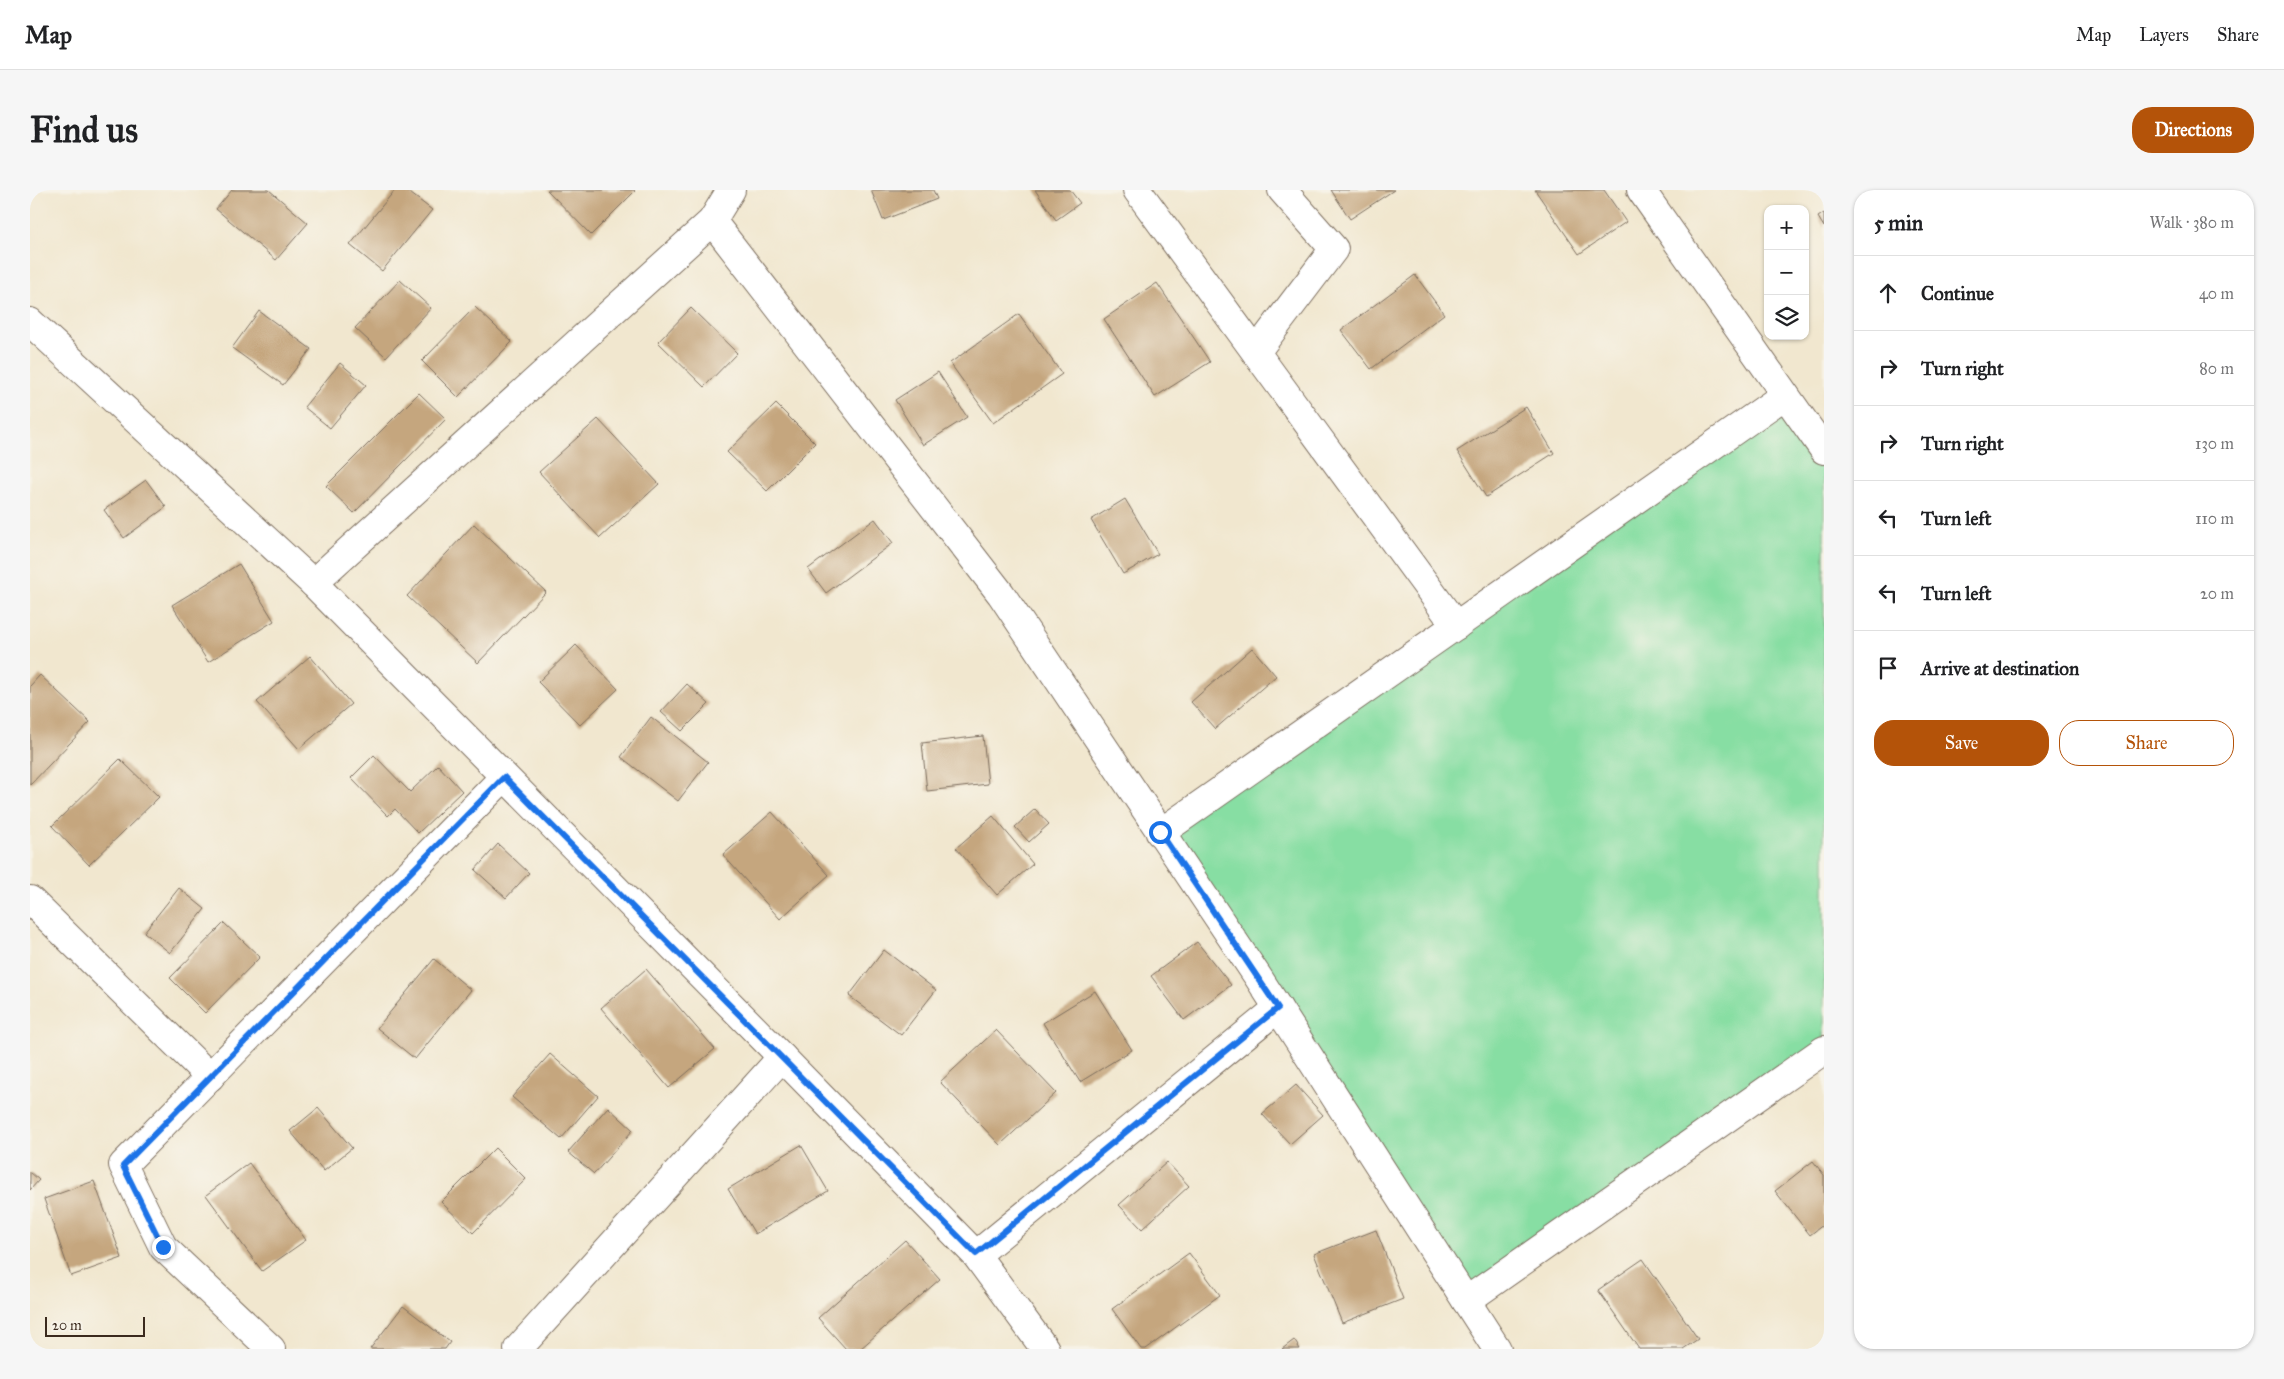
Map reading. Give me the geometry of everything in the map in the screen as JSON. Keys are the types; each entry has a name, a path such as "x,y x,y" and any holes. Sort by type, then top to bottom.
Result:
{"street":[{"path":"313,584 712,221 731,190"},
{"path":"1137,190 1456,626"},
{"path":"1256,352 1334,249 1282,190"},
{"path":"1641,190 1824,450"},
{"path":"712,221 1001,594 1278,1008 1497,1349"},
{"path":"30,322 313,584 782,1057 976,1254 1045,1349"},
{"path":"1160,832 1785,395"},
{"path":"271,1349 163,1247 123,1166 504,777"},
{"path":"30,900 210,1077"},
{"path":"976,1254 1278,1008"},
{"path":"1466,1301 1824,1050"},
{"path":"518,1349 782,1057"}],"green space":[{"path":"1785,395 1824,448 1824,1055 1466,1301 1160,833"}],"building":[{"path":"232,190 269,190 308,223 276,260 216,209"},
{"path":"395,190 406,190 432,210 382,271 350,245"},
{"path":"547,190 634,190 635,191 591,235"},
{"path":"871,190 933,190 937,199 883,220"},
{"path":"1035,190 1070,190 1080,203 1056,220"},
{"path":"1331,190 1394,190 1350,219"},
{"path":"1535,190 1604,190 1626,222 1579,254"},
{"path":"1824,213 1824,227 1818,217"},
{"path":"1415,275 1444,314 1371,369 1341,330"},
{"path":"400,280 431,308 386,357 355,328"},
{"path":"1157,283 1210,362 1155,397 1104,319"},
{"path":"475,307 512,342 458,397 422,361"},
{"path":"691,308 737,353 704,387 658,342"},
{"path":"259,311 311,349 283,385 232,348"},
{"path":"1019,314 1062,374 993,423 950,363"},
{"path":"340,363 366,385 330,428 304,407"},
{"path":"938,372 967,417 923,445 895,400"},
{"path":"419,393 446,419 354,513 326,486"},
{"path":"776,404 815,443 767,491 727,452"},
{"path":"1526,407 1554,453 1486,497 1457,451"},
{"path":"598,419 659,484 600,538 539,472"},
{"path":"146,480 166,507 124,538 104,510"},
{"path":"1125,499 1158,554 1123,574 1091,520"},
{"path":"875,519 893,543 826,593 808,569"},
{"path":"474,524 546,592 478,663 407,596"},
{"path":"239,564 274,621 208,662 172,605"},
{"path":"576,645 618,689 580,725 538,682"},
{"path":"1252,648 1276,676 1215,729 1191,702"},
{"path":"310,656 351,704 299,749 257,702"},
{"path":"40,675 90,722 30,785 30,686"},
{"path":"687,684 709,704 682,731 661,712"},
{"path":"651,717 708,762 678,801 621,757"},
{"path":"983,736 988,784 927,791 922,743"},
{"path":"374,755 410,792 438,765 462,791 418,833 395,809 388,816 351,778"},
{"path":"120,759 159,797 89,865 52,826"},
{"path":"1035,809 1049,824 1029,842 1015,827"},
{"path":"772,812 829,875 780,919 723,855"},
{"path":"993,816 1033,864 997,895 956,848"},
{"path":"498,844 529,873 506,898 475,870"},
{"path":"179,888 205,909 170,953 144,932"},
{"path":"224,923 260,957 205,1013 170,978"},
{"path":"1197,942 1231,985 1184,1020 1151,976"},
{"path":"884,950 936,990 901,1035 849,996"},
{"path":"434,959 471,990 415,1059 377,1028"},
{"path":"646,969 715,1049 669,1088 601,1008"},
{"path":"1095,991 1132,1050 1080,1082 1043,1023"},
{"path":"996,1030 1056,1093 1000,1145 940,1082"},
{"path":"550,1054 598,1096 561,1139 512,1097"},
{"path":"1296,1085 1323,1115 1290,1144 1262,1114"},
{"path":"608,1107 633,1130 594,1174 568,1152"},
{"path":"318,1108 352,1148 324,1171 290,1131"},
{"path":"801,1145 828,1191 755,1234 728,1189"},
{"path":"495,1148 526,1179 473,1233 441,1202"},
{"path":"1813,1161 1824,1175 1824,1224 1810,1235 1775,1191"},
{"path":"1167,1162 1189,1186 1142,1229 1119,1205"},
{"path":"249,1163 306,1240 262,1271 206,1195"},
{"path":"30,1172 39,1180 30,1190"},
{"path":"94,1181 122,1258 71,1276 44,1199"},
{"path":"1376,1230 1403,1299 1342,1323 1314,1254"},
{"path":"905,1240 940,1279 860,1349 846,1349 818,1318"},
{"path":"1189,1253 1220,1295 1146,1349 1141,1349 1112,1309"},
{"path":"1643,1259 1698,1339 1683,1349 1639,1349 1598,1290"},
{"path":"403,1306 450,1342 445,1349 370,1349"},
{"path":"1294,1340 1300,1349 1282,1349"}],"route":[{"path":"163,1247 123,1166 504,777 976,1254 1278,1008 1160,832"}]}
